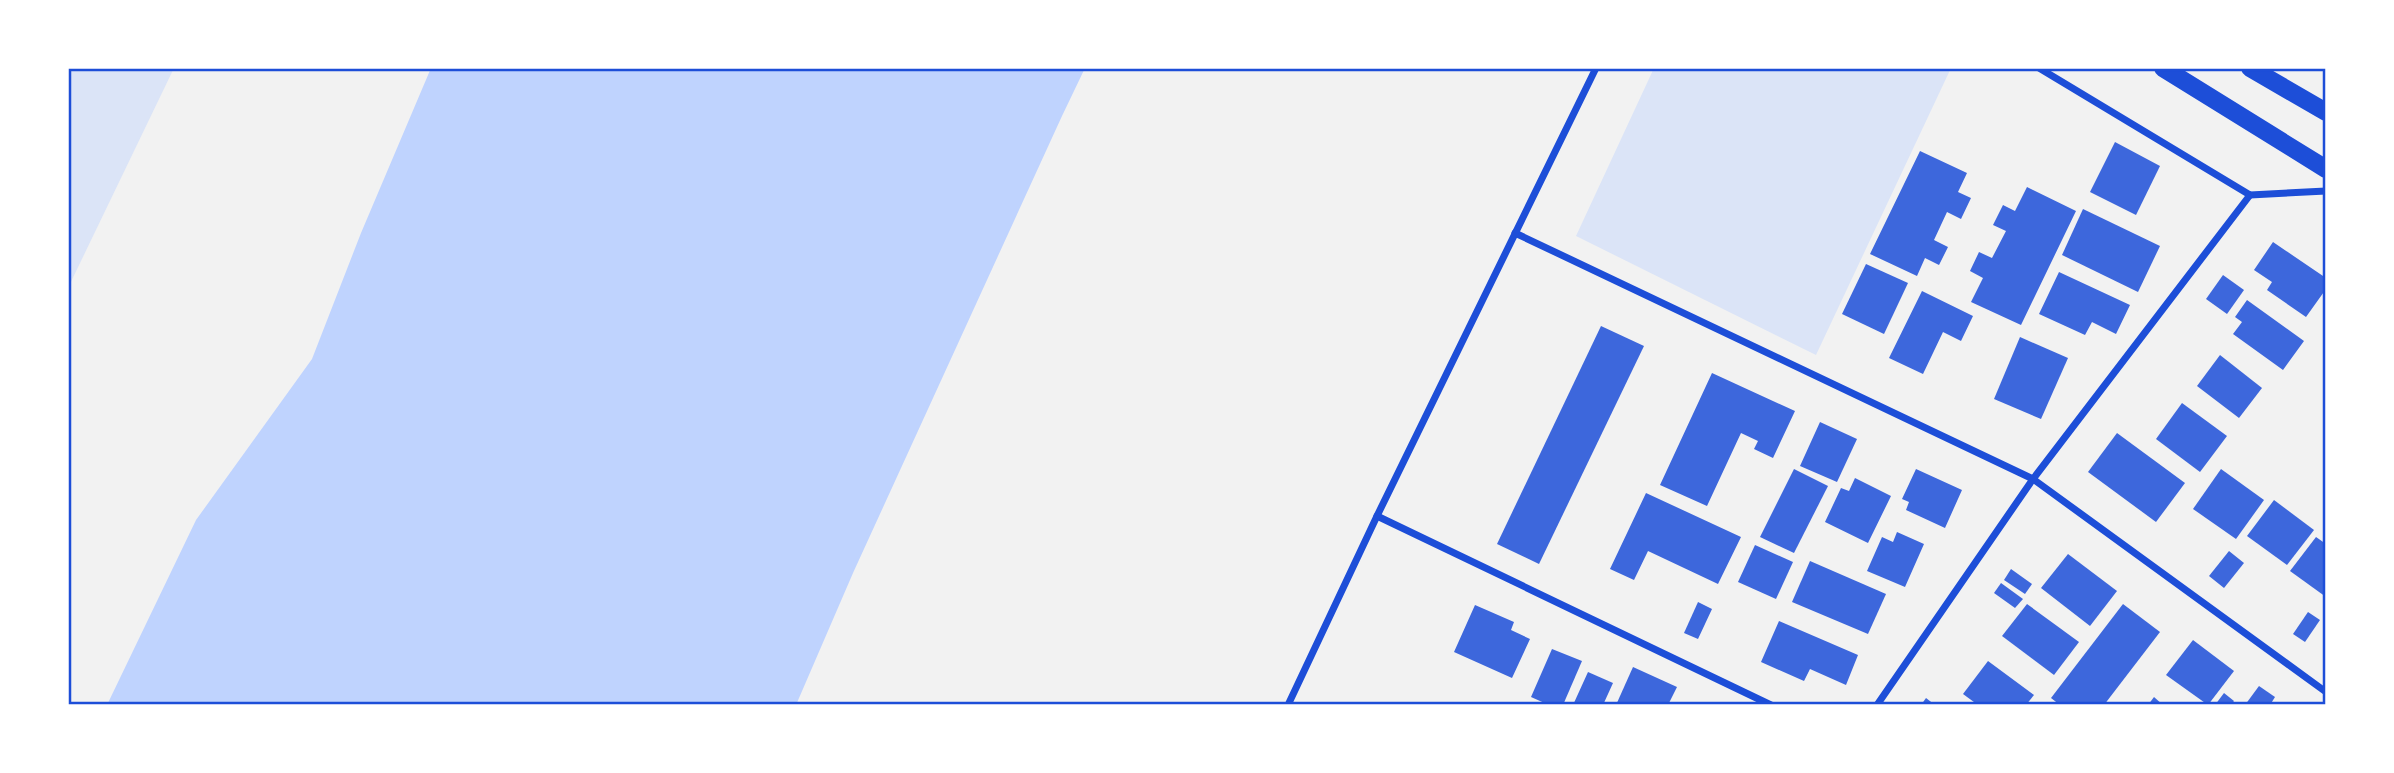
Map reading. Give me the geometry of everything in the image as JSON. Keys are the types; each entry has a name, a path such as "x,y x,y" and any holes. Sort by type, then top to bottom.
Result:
{"main road":[{"path":"2162,68 2326,169"},
{"path":"2250,68 2326,112"}],"street":[{"path":"1288,705 1377,516 1596,68"},
{"path":"2039,68 2250,195 2326,191"},
{"path":"1877,705 2033,479 2250,195"},
{"path":"1515,233 2033,479 2326,692"},
{"path":"1377,516 1771,705"}],"shaded area":[{"path":"68,68 174,68 68,288"},
{"path":"1654,68 1951,68 1816,355 1576,236"}],"water":[{"path":"431,68 1085,68 853,573 796,705 107,705 196,520 312,359 361,233"}],"building":[{"path":"2115,142 2160,166 2136,215 2090,192"},
{"path":"1920,151 1967,173 1958,192 1971,198 1961,219 1947,212 1934,240 1948,247 1939,265 1925,258 1917,276 1870,254"},
{"path":"2027,187 2076,211 2021,325 1971,302 1983,278 1970,271 1979,252 1992,258 2006,231 1993,225 2003,205 2015,211"},
{"path":"2083,209 2160,246 2138,292 2062,255"},
{"path":"2273,242 2326,278 2326,289 2306,317 2267,290 2272,282 2254,270"},
{"path":"1866,264 1908,283 1884,334 1842,314"},
{"path":"2059,272 2130,305 2116,334 2092,322 2085,335 2039,314"},
{"path":"2223,275 2244,290 2227,314 2206,299"},
{"path":"1922,291 1973,316 1961,341 1943,332 1923,374 1889,358"},
{"path":"2247,300 2304,341 2283,370 2233,334 2242,322 2235,317"},
{"path":"1601,326 1644,346 1539,564 1497,544"},
{"path":"2020,337 2068,358 2041,419 1994,399"},
{"path":"2220,355 2262,388 2239,418 2197,386"},
{"path":"1712,373 1795,411 1773,458 1754,449 1758,441 1741,433 1707,506 1660,485"},
{"path":"2182,403 2227,436 2200,472 2156,439"},
{"path":"1820,422 1857,439 1837,482 1800,466"},
{"path":"2117,433 2185,483 2156,522 2088,472"},
{"path":"1794,469 1828,486 1794,553 1760,537"},
{"path":"1916,469 1962,490 1945,528 1906,510 1909,502 1902,499"},
{"path":"2221,469 2264,500 2236,539 2193,509"},
{"path":"1855,478 1891,496 1868,543 1825,522 1841,488 1849,491"},
{"path":"1646,493 1741,537 1718,584 1648,551 1634,580 1610,569"},
{"path":"2274,500 2314,530 2287,565 2247,536"},
{"path":"1897,532 1924,544 1905,587 1867,571 1882,537 1893,542"},
{"path":"2316,537 2326,544 2326,597 2290,571"},
{"path":"1755,545 1793,562 1776,599 1738,582"},
{"path":"2229,551 2244,563 2224,588 2209,576"},
{"path":"2068,554 2117,591 2090,626 2041,588"},
{"path":"1810,561 1886,594 1868,634 1792,602"},
{"path":"2011,569 2032,584 2025,594 2004,580"},
{"path":"2001,583 2023,599 2015,608 1994,593"},
{"path":"1698,602 1712,609 1698,639 1684,633"},
{"path":"2027,604 2079,642 2054,675 2002,636"},
{"path":"2123,604 2160,632 2104,705 2060,705 2051,698"},
{"path":"1475,605 1514,622 1511,630 1530,639 1512,678 1454,652"},
{"path":"2308,612 2320,620 2305,642 2293,634"},
{"path":"1779,621 1858,655 1846,685 1810,669 1804,681 1761,662"},
{"path":"2193,640 2234,671 2208,705 2166,675"},
{"path":"1552,649 1582,661 1563,705 1549,705 1531,697"},
{"path":"1988,661 2034,695 2026,705 1978,705 1963,694"},
{"path":"1633,667 1677,687 1668,705 1616,705"},
{"path":"1588,672 1613,683 1603,705 1573,705"},
{"path":"2259,686 2275,697 2270,705 2245,705"},
{"path":"2224,693 2234,701 2231,705 2215,705"},
{"path":"2154,697 2163,705 2148,705"},
{"path":"1926,698 1935,705 1921,705"}]}
